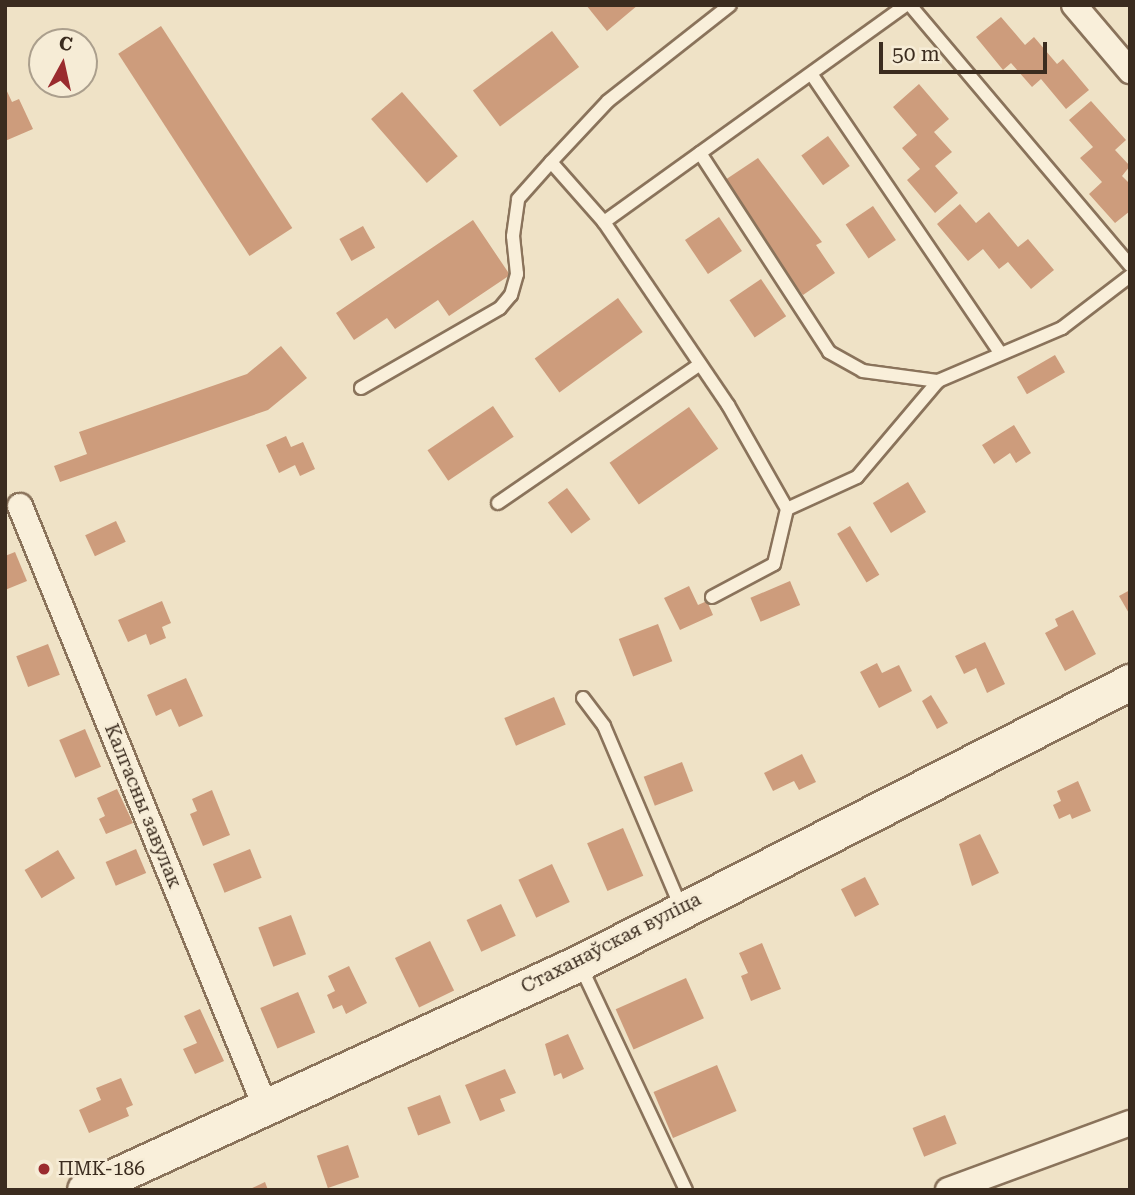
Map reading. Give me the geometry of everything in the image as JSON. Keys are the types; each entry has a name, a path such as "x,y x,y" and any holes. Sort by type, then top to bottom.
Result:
{"street":[{"path":"1074,5 1130,71"},
{"name":"Калгасны завулак","path":"20,506 265,1106"},
{"name":"Стаханаўская вуліца","path":"85,1190 579,962 681,907 1130,682"},
{"path":"948,1190 1130,1123"}],"lane":[{"path":"361,388 500,308 511,295 517,274 513,236 518,199 608,101 730,5"},
{"path":"604,222 908,5 1130,265"},
{"path":"812,75 1000,353"},
{"path":"700,153 829,352 863,372 938,380"},
{"path":"551,162 604,222 701,364 787,509 774,564 712,597"},
{"path":"787,509 857,477 938,380 1062,328 1130,276"},
{"path":"498,503 701,364"},
{"path":"583,698 604,726 681,907"},
{"path":"579,962 686,1190"}],"building":[{"path":"586,5 638,5 607,31"},
{"path":"1001,17 1025,45 1034,37 1057,64 1063,59 1089,90 1066,109 1041,79 1032,87 1011,63 1003,70 976,37"},
{"path":"161,26 292,228 249,256 118,54"},
{"path":"552,31 579,67 500,127 473,91"},
{"path":"919,84 949,119 934,132 952,152 935,166 958,193 935,213 907,180 920,169 902,148 917,135 893,107"},
{"path":"5,87 12,102 19,99 33,129 5,141"},
{"path":"402,92 458,156 427,183 371,119"},
{"path":"1091,101 1126,140 1115,150 1130,166 1122,176 1130,184 1130,211 1115,223 1089,194 1102,182 1080,158 1093,147 1069,120"},
{"path":"828,136 850,166 823,185 801,155"},
{"path":"758,158 822,242 816,245 835,273 803,295 744,219 749,216 725,180"},
{"path":"960,204 976,223 989,212 1018,247 1028,239 1054,270 1031,289 1008,262 999,269 983,249 968,261 937,224"},
{"path":"873,206 896,240 869,258 846,224"},
{"path":"719,217 742,251 708,274 685,240"},
{"path":"473,220 510,275 449,316 438,300 395,329 387,318 354,340 336,313"},
{"path":"363,226 375,248 352,261 339,239"},
{"path":"761,279 786,316 755,338 729,300"},
{"path":"618,298 643,332 559,393 535,359"},
{"path":"281,346 307,378 268,410 60,482 54,466 87,454 79,432 247,374"},
{"path":"1055,355 1065,372 1027,394 1017,377"},
{"path":"493,406 514,437 448,481 428,450"},
{"path":"689,407 718,449 639,504 610,463"},
{"path":"1014,425 1031,453 1016,463 1010,453 994,464 982,445"},
{"path":"286,436 291,447 303,442 315,469 300,476 295,465 279,473 266,445"},
{"path":"908,482 926,512 891,533 873,503"},
{"path":"567,488 590,519 571,534 548,502"},
{"path":"116,521 126,542 95,556 85,535"},
{"path":"850,526 879,575 866,583 837,534"},
{"path":"15,552 27,581 5,590 5,556"},
{"path":"790,581 800,605 761,622 750,598"},
{"path":"689,586 698,605 707,601 713,615 680,630 664,598"},
{"path":"1130,590 1130,615 1119,596"},
{"path":"162,601 171,623 162,627 166,638 150,645 146,634 128,642 118,620"},
{"path":"1073,610 1096,654 1065,671 1045,633 1058,626 1055,619"},
{"path":"658,624 672,661 633,676 619,639"},
{"path":"985,642 1005,684 987,693 976,668 964,674 955,656"},
{"path":"48,644 60,675 28,687 16,656"},
{"path":"877,663 882,673 899,665 912,691 879,708 860,672"},
{"path":"186,678 203,716 179,727 171,709 156,716 147,695"},
{"path":"931,695 948,723 937,729 922,701"},
{"path":"554,697 566,725 516,746 504,718"},
{"path":"85,729 101,767 75,778 59,740"},
{"path":"802,754 816,782 799,790 794,781 773,791 764,773"},
{"path":"682,762 693,791 655,806 644,777"},
{"path":"1078,781 1091,811 1072,819 1070,814 1059,819 1053,805 1061,801 1057,791"},
{"path":"117,789 133,823 106,834 99,819 105,816 97,798"},
{"path":"212,790 230,835 203,846 190,814 197,811 192,799"},
{"path":"623,828 643,876 607,891 587,843"},
{"path":"980,834 999,873 972,886 959,844"},
{"path":"136,849 146,873 116,886 106,862"},
{"path":"250,849 262,878 225,893 213,864"},
{"path":"58,850 75,878 42,898 25,870"},
{"path":"552,864 570,902 536,918 518,880"},
{"path":"865,877 879,905 855,917 841,889"},
{"path":"501,904 516,936 481,952 467,920"},
{"path":"291,915 306,954 273,967 258,928"},
{"path":"430,941 454,990 419,1008 395,958"},
{"path":"762,943 781,989 751,1001 741,976 748,973 739,953"},
{"path":"349,966 367,1003 346,1014 342,1005 333,1009 327,995 335,991 328,976"},
{"path":"686,978 704,1018 634,1050 616,1009"},
{"path":"298,992 315,1033 277,1049 260,1008"},
{"path":"200,1009 224,1061 195,1074 183,1049 197,1043 184,1016"},
{"path":"568,1034 584,1069 563,1079 561,1073 554,1076 545,1044"},
{"path":"717,1065 737,1111 673,1138 653,1092"},
{"path":"505,1069 516,1093 500,1099 505,1111 480,1121 465,1085"},
{"path":"121,1078 133,1105 126,1108 129,1116 89,1133 79,1110 101,1100 96,1088"},
{"path":"440,1095 451,1123 418,1136 407,1108"},
{"path":"945,1115 957,1144 924,1157 913,1128"},
{"path":"348,1145 359,1177 328,1188 317,1156"},
{"path":"265,1182 268,1190 248,1190"}],"place":[{"name":"ПМК-186","path":"44,1169"}]}
